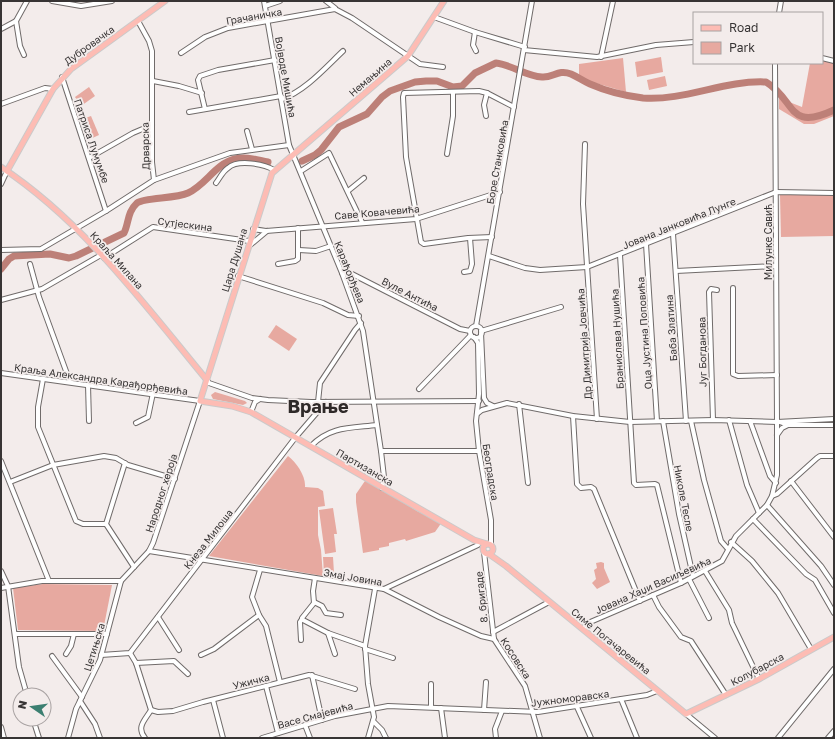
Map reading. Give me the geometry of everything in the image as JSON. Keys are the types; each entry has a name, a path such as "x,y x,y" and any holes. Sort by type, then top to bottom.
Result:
{"main road":[{"name":"Дубровачка","path":"7,171 53,89 62,77 71,68 165,1"},
{"name":"Немањина","path":"293,155 408,56 444,1"},
{"name":"Цара Душана","path":"200,401 268,181 274,170 293,155"},
{"name":"Краља Милана","path":"1,167 46,202 103,256 206,379"},
{"name":"Партизанска","path":"200,401 249,411 474,540 488,550"},
{"name":"Партизанска","path":"474,540 478,545 488,550"},
{"name":"Симе Погачаревића","path":"488,550 686,714"},
{"name":"Колубарска","path":"686,714 759,678 834,637"}],"street":[{"path":"1,30 16,21 27,1"},
{"path":"52,1 81,6 112,1"},
{"name":"Грачаничка","path":"265,3 280,1"},
{"path":"326,1 335,9 352,18 420,64 443,67"},
{"name":"Боре Станковића","path":"476,326 532,1"},
{"path":"601,57 613,1"},
{"path":"779,12 781,1"},
{"name":"Војводе Мишића","path":"265,3 289,146 293,155"},
{"name":"Грачаничка","path":"180,54 218,31 239,25 335,9"},
{"path":"434,17 525,48 582,57 601,57 656,45 693,42"},
{"path":"16,21 20,46 24,55"},
{"name":"Дрварска","path":"1,250 41,249 106,211 154,180 152,162 152,51 149,41 138,21"},
{"path":"475,32 473,43 476,51"},
{"path":"189,112 282,98 292,94 343,51"},
{"path":"823,58 834,61"},
{"path":"205,109 198,80 203,75 225,69 275,60"},
{"name":"Милунке Савић","path":"775,64 778,422"},
{"name":"Патриса Лумумбе","path":"62,77 106,211"},
{"path":"153,81 179,86 202,93"},
{"path":"1,104 45,88 53,89"},
{"path":"492,237 422,243 416,219 406,157 404,93 479,91 487,93 514,107"},
{"path":"447,154 453,116 453,92"},
{"path":"486,116 484,105 487,93"},
{"path":"89,158 133,133 152,125"},
{"path":"247,131 252,149"},
{"name":"Др Димитрија Јовчића","path":"585,144 583,204 597,419"},
{"path":"154,180 230,153 252,149 289,146"},
{"path":"301,171 329,153 362,222"},
{"name":"Карађорђева","path":"293,155 301,171 361,323 381,451 384,477 382,488"},
{"path":"216,183 222,173 233,165 260,165 274,170"},
{"path":"1,184 7,171"},
{"path":"348,191 364,178"},
{"name":"Саве Ковачевића","path":"253,229 267,230 416,219 500,192"},
{"path":"776,192 834,193"},
{"name":"Јована Јанковића Лунге","path":"489,256 525,268 540,270 587,267 776,192"},
{"name":"Сутјескина","path":"1,300 38,290 154,227 249,241"},
{"path":"278,264 297,260 299,250 298,228"},
{"path":"247,248 267,230"},
{"name":"Баба Златина","path":"673,234 686,420"},
{"path":"464,272 470,271 472,266 470,238"},
{"name":"Оца Јустина Поповића","path":"646,244 657,421"},
{"path":"299,250 316,251 331,246"},
{"name":"Бранислава Нушића","path":"620,255 634,483 636,485 655,484 657,486 681,583"},
{"path":"30,264 70,382"},
{"path":"676,271 776,266"},
{"name":"Вуле Антића","path":"342,273 352,274 472,334"},
{"path":"238,276 316,300 348,316 359,316"},
{"path":"733,288 733,374 738,376 777,375"},
{"name":"Југ Богданова","path":"713,420 709,292 711,290 717,290"},
{"path":"472,334 479,337 481,332 561,307"},
{"path":"318,402 320,383 361,323"},
{"path":"420,389 472,334 476,326 481,332 484,398 487,403 494,406"},
{"name":"Београдска","path":"472,334 478,343 479,401 477,414 479,451 491,520 488,550"},
{"name":"Краља Александра Карађорђевића","path":"1,373 153,393 200,401"},
{"path":"43,379 38,423 53,465 77,523 106,524"},
{"path":"206,379 209,383 253,400 261,399 311,402 374,400 479,401"},
{"path":"88,384 89,421"},
{"path":"136,423 148,417 153,393"},
{"path":"249,411 253,400"},
{"name":"Народног хероја","path":"121,581 149,551 175,479 200,401"},
{"path":"311,402 316,413"},
{"name":"Кнеза Милоша","path":"130,653 296,438 326,402"},
{"path":"477,414 494,406 507,403 519,404 573,416 630,422 686,420 778,422 834,419"},
{"path":"519,404 528,483"},
{"path":"573,416 577,484 581,488 591,487 594,489 640,601"},
{"path":"814,419 814,425"},
{"path":"730,420 747,485 759,513"},
{"name":"Николе Тесле","path":"663,421 691,578 709,618"},
{"path":"691,421 704,480 721,541 728,549"},
{"path":"750,421 770,476 776,483"},
{"path":"778,422 788,425 834,425"},
{"name":"Јована Хаџи Васиљевића","path":"583,629 588,623 681,583 722,561 732,542 767,505 772,496 776,483 778,422"},
{"path":"311,446 319,438 332,431 377,425"},
{"path":"777,435 782,428 788,425"},
{"path":"381,451 479,451"},
{"path":"10,482 53,465 104,456 116,458 125,463 175,479"},
{"name":"Јована Хаџи Васиљевића","path":"772,496 777,494 820,456 834,456"},
{"path":"1,461 2,467 10,482 49,581"},
{"path":"106,524 125,463"},
{"path":"791,481 834,537"},
{"path":"767,505 821,566 834,585"},
{"path":"753,519 806,574 813,577 834,613"},
{"path":"106,524 134,567"},
{"path":"732,542 752,561 778,593 811,649"},
{"path":"384,589 478,545"},
{"name":"8. бригаде","path":"488,550 486,561 493,632"},
{"name":"Змај Јовина","path":"149,551 375,589 384,589 439,617 481,636 494,639"},
{"path":"260,570 252,594 259,616 266,626 280,682"},
{"path":"1,571 8,586 19,667 25,687"},
{"path":"705,571 730,610 732,623 759,678"},
{"path":"301,640 300,622 311,609 314,602 313,591 315,578"},
{"path":"1,588 49,581 121,581"},
{"name":"Цетињска","path":"68,738 73,716 93,677 101,655 121,581"},
{"path":"368,738 374,722 365,647 375,589"},
{"path":"653,595 659,607 681,637 691,641 726,695"},
{"path":"314,602 322,606 326,613 341,615"},
{"path":"493,632 549,602"},
{"path":"201,655 214,649 259,616"},
{"path":"158,617 179,650"},
{"path":"302,619 328,633 393,658"},
{"name":"Косовска","path":"493,632 494,639 525,686 540,738"},
{"path":"328,633 335,654"},
{"path":"15,634 107,634"},
{"path":"66,654 71,646 74,634"},
{"path":"101,655 130,653 136,663 151,710 141,724 141,732 145,738"},
{"path":"52,656 81,699 95,724 100,738"},
{"path":"136,663 174,661 188,674"},
{"path":"778,738 834,669"},
{"path":"312,675 355,689"},
{"path":"312,675 322,720"},
{"name":"Ужичка","path":"151,710 158,712 173,711 280,682 312,675"},
{"path":"484,710 486,682"},
{"path":"431,684 431,707"},
{"path":"266,686 278,733"},
{"name":"Јужноморавска","path":"373,709 392,705 533,712 577,707 647,695 657,691"},
{"path":"621,699 637,738"},
{"path":"213,700 223,738"},
{"path":"577,707 591,738"},
{"path":"441,708 445,738"},
{"name":"Васе Смајевића","path":"262,738 322,720 373,709"},
{"path":"496,738 495,729 502,711"},
{"name":"Симе Погачаревића","path":"686,714 715,738"},
{"path":"374,722 382,730 386,738"},
{"path":"305,725 310,738"},
{"path":"1,727 4,738"},
{"path":"36,727 39,738"},
{"path":"828,738 834,731"}],"green space":[{"path":"661,57 663,72 637,77 635,62"},
{"path":"623,58 626,92 592,82 579,76 579,64"},
{"path":"823,61 834,62 834,116 814,124 804,124 779,109 779,98 802,107 810,64 823,64"},
{"path":"665,76 667,86 649,90 647,80"},
{"path":"89,87 95,96 81,106 75,97"},
{"path":"91,116 99,135 88,140 80,120"},
{"path":"780,195 834,195 834,236 781,237"},
{"path":"276,325 297,339 289,351 268,337"},
{"path":"215,392 245,401 247,403 243,405 213,399 211,395"},
{"path":"288,456 300,470 304,478 305,487 318,488 323,491 325,506 318,507 318,535 323,576 209,556"},
{"path":"367,478 417,511 442,522 435,532 406,541 405,539 389,543 389,546 379,548 379,550 363,553 356,494"},
{"path":"333,508 337,534 334,534 336,552 325,554 319,510"},
{"path":"323,557 333,557 334,573 324,574"},
{"path":"596,563 604,563 604,568 610,582 597,589 592,583 596,579 594,570 597,568"},
{"path":"43,584 112,585 103,631 18,630 13,588"}],"waterway":[{"path":"302,161 315,155 321,150 339,127 367,114 382,97 390,91 415,82 426,81 437,81 453,87 462,86 475,73 496,63 542,77 563,72 574,75 603,89 623,95 643,98 659,98 689,94 735,84 766,82 776,89 800,116 819,116 834,110"},
{"path":"1,269 9,259 14,256 50,254 69,258 76,256 124,233 131,210 141,201 188,193 200,185 222,165 235,159 247,158 268,162"}],"district":[{"name":"Врање","path":"318,406"}]}
